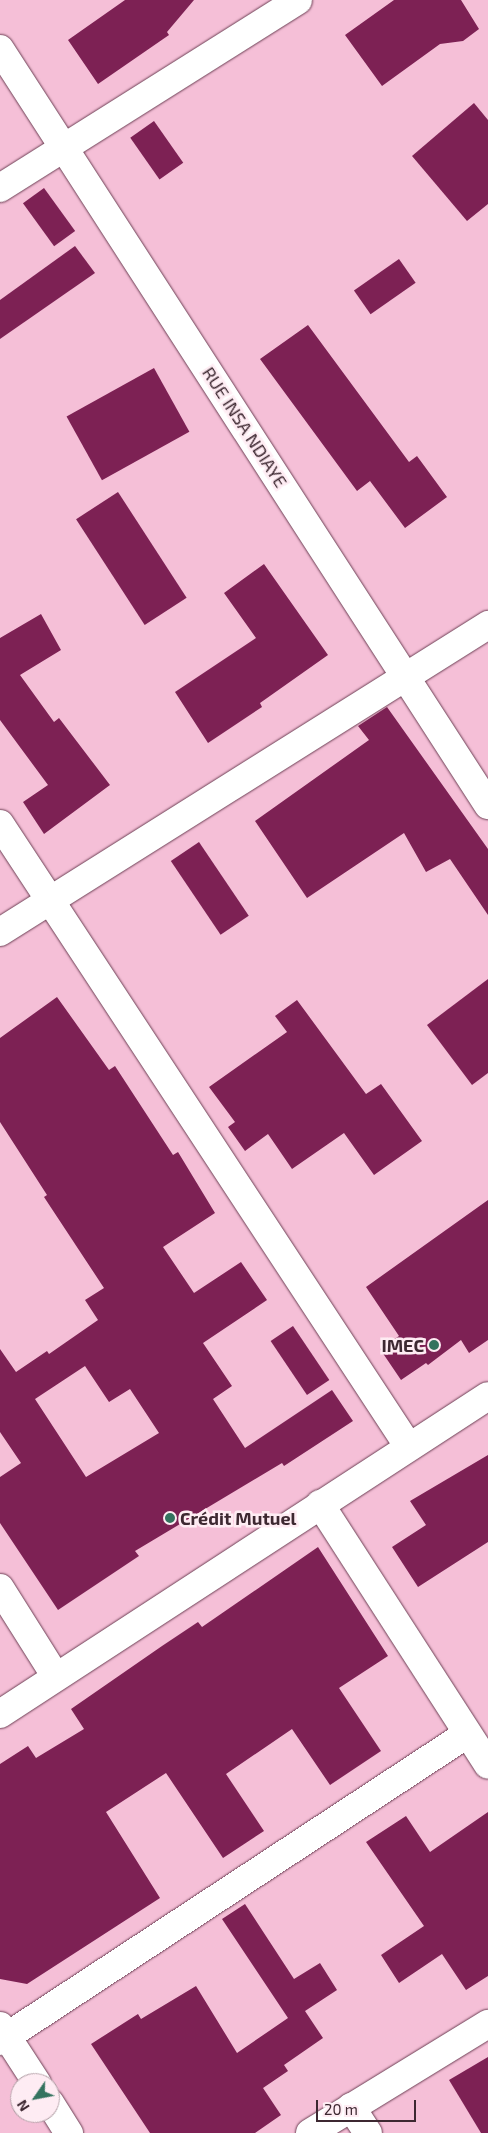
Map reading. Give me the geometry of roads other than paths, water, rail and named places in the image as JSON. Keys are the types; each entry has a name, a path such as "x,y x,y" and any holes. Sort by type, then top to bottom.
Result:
{"street":[{"path":"0,188 298,0"},
{"name":"RUE INSA NDIAYE","path":"0,49 488,805"},
{"path":"0,932 50,899 407,678 488,625"},
{"path":"0,824 409,1448"},
{"path":"0,1714 488,1396"},
{"path":"320,1504 488,1765"},
{"path":"0,1588 56,1677"},
{"path":"30,2073 2,2034 467,1734"},
{"path":"310,2133 488,2024"},
{"path":"351,2107 368,2133"},
{"path":"60,2119 69,2133"}],"place":[{"name":"IMEC","path":"434,1345"},
{"name":"Crédit Mutuel","path":"170,1518"}]}
